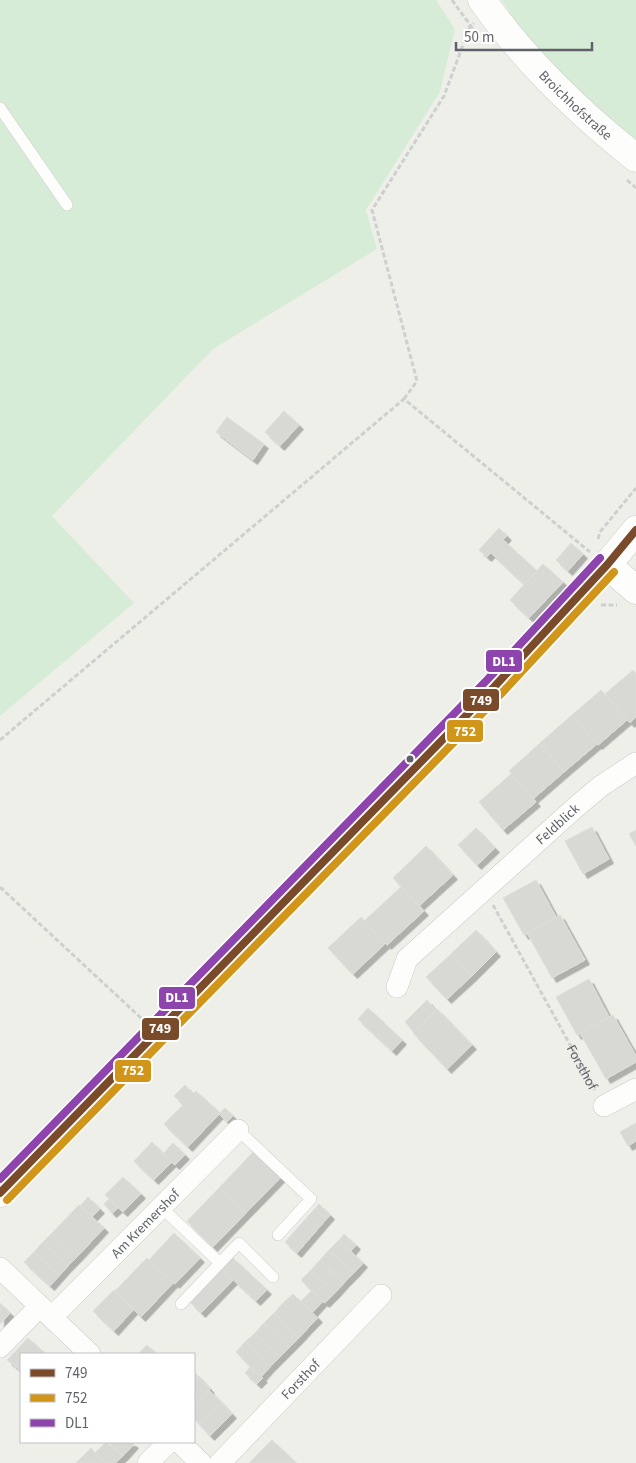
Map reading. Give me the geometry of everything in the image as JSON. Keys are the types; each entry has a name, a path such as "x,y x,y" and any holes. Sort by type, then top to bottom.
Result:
{"main road":[{"name":"Broichhofstraße","path":"487,6 555,87 594,124 636,158"},
{"path":"0,1193 494,687 600,560 636,530"},
{"path":"600,560 636,590"}],"street":[{"name":"Feldblick","path":"397,987 407,959 588,796 636,762"},
{"path":"604,1106 636,1089"},
{"name":"Am Kremershof","path":"0,1347 46,1312 162,1207 238,1130"},
{"path":"0,1268 89,1353"},
{"name":"Forsthof","path":"220,1463 382,1295"},
{"path":"148,1463 168,1443"},
{"path":"180,1443 201,1463"}],"lane":[{"path":"0,108 67,205"},
{"path":"238,1130 311,1199 278,1235"},
{"path":"162,1207 220,1263"},
{"path":"181,1304 239,1243 273,1276"}],"path":[{"path":"0,740 404,399 418,381 372,210 444,96 470,26 487,6"},
{"path":"404,399 600,560"},
{"path":"600,560 600,532 636,488"},
{"path":"0,887 157,1031"},
{"name":"Forsthof","path":"484,889 604,1106"}],"green space":[{"path":"0,0 436,0 455,29 440,92 366,210 377,249 213,349 52,516 134,603 0,716"},
{"path":"502,0 636,0 636,145 598,112 547,61 516,22"}],"building":[{"path":"284,411 299,425 280,446 265,432"},
{"path":"227,417 264,444 253,460 216,432"},
{"path":"499,528 507,536 503,540 537,571 524,584 491,553 487,557 479,550"},
{"path":"571,543 583,554 568,571 556,560"},
{"path":"543,564 563,582 529,618 510,600"},
{"path":"633,670 636,674 636,717 630,723 605,694"},
{"path":"601,690 627,720 598,745 572,715"},
{"path":"572,715 597,744 564,772 540,743"},
{"path":"540,743 564,772 533,799 509,771"},
{"path":"511,774 536,802 503,830 479,802"},
{"path":"592,827 609,859 583,874 565,841"},
{"path":"476,828 495,848 477,865 458,845"},
{"path":"636,830 636,846 629,834"},
{"path":"426,846 453,875 419,906 393,878"},
{"path":"536,880 556,917 524,935 503,898"},
{"path":"401,887 424,911 387,945 364,921"},
{"path":"560,915 585,960 552,978 527,933"},
{"path":"361,917 385,944 353,974 328,948"},
{"path":"476,930 496,952 472,976 451,954"},
{"path":"451,954 472,976 447,999 426,977"},
{"path":"589,979 609,1017 577,1035 556,997"},
{"path":"427,1000 436,1011 414,1032 405,1022"},
{"path":"368,1008 402,1040 392,1051 358,1019"},
{"path":"437,1009 472,1045 447,1069 413,1033"},
{"path":"613,1015 636,1056 636,1062 606,1079 580,1033"},
{"path":"185,1085 193,1094 196,1091 220,1113 188,1147 164,1124 183,1105 174,1096"},
{"path":"225,1108 233,1116 227,1122 219,1114"},
{"path":"636,1123 636,1141 628,1146 620,1132"},
{"path":"152,1142 172,1162 154,1180 134,1161"},
{"path":"173,1143 185,1155 175,1165 163,1154"},
{"path":"256,1149 283,1175 246,1213 219,1188"},
{"path":"123,1177 141,1194 123,1212 105,1195"},
{"path":"219,1188 246,1213 213,1247 187,1221"},
{"path":"88,1197 100,1209 92,1217 80,1206"},
{"path":"109,1199 118,1208 112,1213 104,1204"},
{"path":"319,1204 330,1215 297,1253 285,1242"},
{"path":"79,1205 104,1228 77,1257 52,1233"},
{"path":"52,1233 77,1257 68,1266 43,1242"},
{"path":"174,1233 200,1258 175,1284 149,1260"},
{"path":"344,1234 356,1245 351,1251 339,1240"},
{"path":"339,1240 363,1263 354,1273 329,1250"},
{"path":"43,1242 68,1266 59,1276 34,1252"},
{"path":"329,1250 354,1273 344,1283 320,1260"},
{"path":"34,1252 59,1276 50,1286 24,1262"},
{"path":"147,1258 173,1283 141,1317 115,1291"},
{"path":"233,1258 267,1290 256,1301 222,1269"},
{"path":"320,1260 344,1283 335,1293 311,1270"},
{"path":"222,1269 233,1280 201,1313 190,1302"},
{"path":"311,1270 335,1293 325,1303 301,1280"},
{"path":"114,1290 134,1309 114,1331 93,1311"},
{"path":"312,1290 323,1301 312,1313 301,1301"},
{"path":"293,1294 318,1318 308,1328 283,1303"},
{"path":"0,1303 10,1313 0,1324"},
{"path":"283,1303 308,1328 299,1338 274,1313"},
{"path":"274,1313 299,1338 289,1348 264,1323"},
{"path":"264,1323 289,1348 280,1357 255,1333"},
{"path":"255,1333 280,1357 270,1367 245,1342"},
{"path":"28,1338 45,1353 20,1353 20,1370 7,1360"},
{"path":"245,1342 270,1367 261,1377 236,1352"},
{"path":"147,1345 156,1353 139,1353"},
{"path":"250,1367 263,1378 257,1384 245,1373"},
{"path":"195,1373 199,1377 195,1382"},
{"path":"199,1377 210,1389 195,1404 195,1382"},
{"path":"209,1390 221,1402 199,1424 195,1420 195,1404"},
{"path":"221,1402 232,1414 210,1436 199,1424"},
{"path":"272,1440 296,1463 249,1463"},
{"path":"107,1443 123,1456 116,1462 106,1463 95,1453"},
{"path":"109,1443 133,1443 123,1456"},
{"path":"91,1448 106,1463 76,1463"}],"transit line":[{"name":"749","path":"0,1193 494,687 607,565 636,530"},
{"name":"DL1","path":"0,1179 487,680 600,558"},
{"name":"752","path":"7,1200 501,694 614,572"}]}
